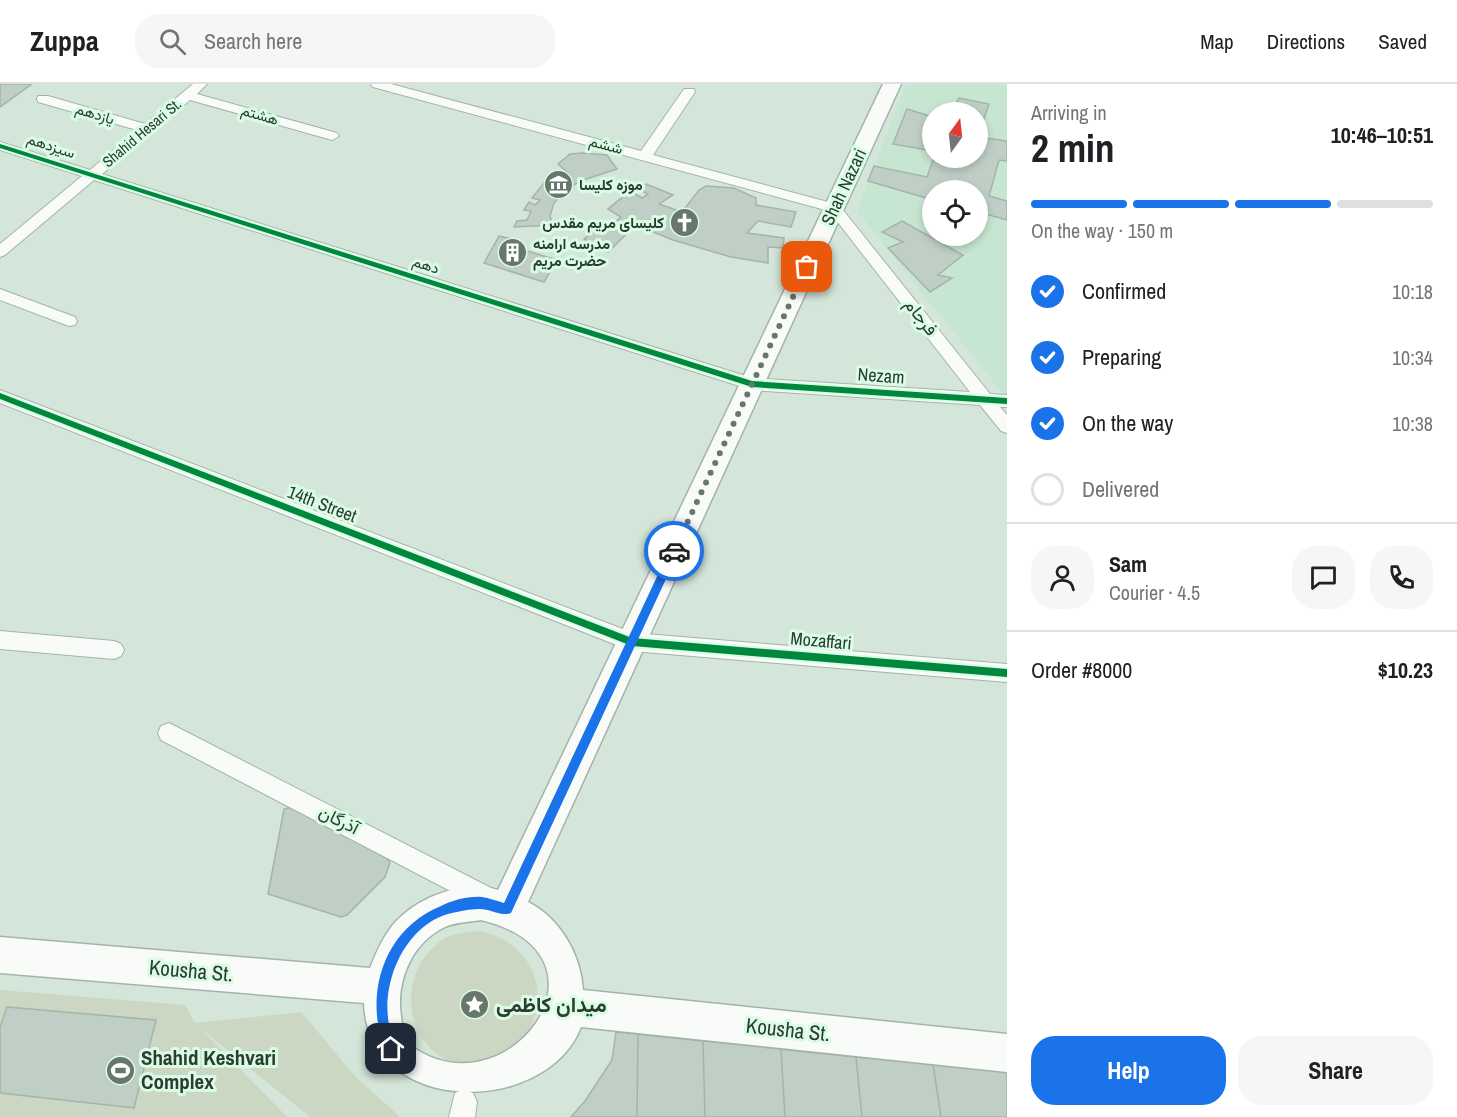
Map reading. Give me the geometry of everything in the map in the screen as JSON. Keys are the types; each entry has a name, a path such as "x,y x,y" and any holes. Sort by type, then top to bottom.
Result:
{"main road":[{"name":"Shah Nazari","path":"507,909 892,84"},
{"path":"481,903 507,909 533,924 552,946 565,975 568,1006 562,1038 546,1065 523,1087 495,1100 463,1109 434,1093 409,1074 391,1049 382,1018 382,987 391,959 407,934 429,916 454,906 481,903"},
{"name":"Kousha St.","path":"0,955 382,987"},
{"name":"Kousha St.","path":"568,1006 1007,1053"}],"street":[{"name":"Shahid Hesari St.","path":"0,252 201,84"},
{"name":"ششم","path":"377,84 834,208"},
{"path":"645,156 689,92"},
{"name":"هشتم","path":"188,95 332,136"},
{"name":"یازدهم","path":"43,99 147,129"},
{"name":"سیزدهم","path":"0,146 92,175"},
{"name":"دهم","path":"92,175 752,384"},
{"name":"فرجام","path":"834,208 1007,427"},
{"path":"0,231 18,237"},
{"path":"0,294 69,321"},
{"name":"Nezam","path":"752,384 1007,401"},
{"name":"14th Street","path":"0,396 632,642"},
{"path":"0,640 114,650"},
{"name":"Mozaffari","path":"632,642 1007,673"},
{"name":"آذرگان","path":"169,734 432,868 507,909"}],"shaded area":[{"path":"906,84 1007,84 1007,395 1004,395 857,211"},
{"name":"میدان کاظمی","path":"481,931 514,947 526,959 537,989 537,1005 533,1023 524,1040 511,1053 496,1059 458,1064 439,1056 425,1043 416,1027 412,1008 412,990 417,971 427,955 441,941 465,932"},
{"name":"Shahid Keshvari Complex","path":"0,990 185,1005 195,1023 301,1012 355,1076 400,1117 310,1117 200,1028 287,1117 0,1117"}],"building":[{"path":"0,84 32,84 0,107"},
{"path":"959,98 979,102 957,102"},
{"path":"907,109 922,114 922,149 893,144"},
{"path":"988,138 1007,141 1007,161 999,160 989,196 1007,201 1007,220 988,215 988,180 922,180 922,197 868,181 874,166 927,177 930,168 988,168"},
{"name":"موزه کلیسا","path":"570,154 607,155 617,169 580,181 566,190 554,203 550,216 553,225 514,227 517,221 527,220 531,211 524,210 529,202 535,205 540,200 532,198 552,173 561,178 568,173 558,164"},
{"name":"کلیسای مریم مقدس","path":"646,184 673,195 659,204 682,212 699,190 706,186 734,188 756,198 756,205 796,212 791,227 758,221 747,233 784,238 783,248 768,247 768,263 731,257 673,240 636,225 608,252 584,239 599,225 607,229 621,217 608,209 630,191 642,198 648,194 638,189"},
{"path":"902,221 922,232 922,246 947,246 963,255 938,275 952,278 930,292 888,248 903,242 882,232"},
{"name":"مدرسه ارامنه حضرت مریم","path":"499,236 516,240 511,246 557,260 544,282 484,263"},
{"path":"292,807 384,854 390,863 385,877 347,915 341,917 268,894 284,809"},
{"path":"7,1007 156,1020 134,1108 0,1093 0,1027"},
{"path":"616,1032 638,1034 637,1117 571,1117 585,1101 612,1060"},
{"path":"638,1034 703,1041 705,1117 637,1117"},
{"path":"703,1041 781,1049 785,1117 705,1117"},
{"path":"781,1049 856,1057 862,1117 785,1117"},
{"path":"856,1057 933,1064 941,1117 862,1117"},
{"path":"933,1064 1007,1072 1007,1117 941,1117"}],"cycle path":[{"path":"0,146 752,384 1007,401"},
{"path":"0,396 632,642 1007,673"}],"way so far":[{"path":"674,551 807,267"}],"place":[{"name":"موزه کلیسا","path":"558,185"},
{"name":"کلیسای مریم مقدس","path":"685,223"},
{"name":"مدرسه ارامنه حضرت مریم","path":"512,253"},
{"name":"میدان کاظمی","path":"475,1005"},
{"name":"Shahid Keshvari Complex","path":"120,1070"}],"route":[{"path":"391,1049 382,1018 382,987 391,959 407,934 429,916 454,906 481,903 507,909 674,551"}]}
